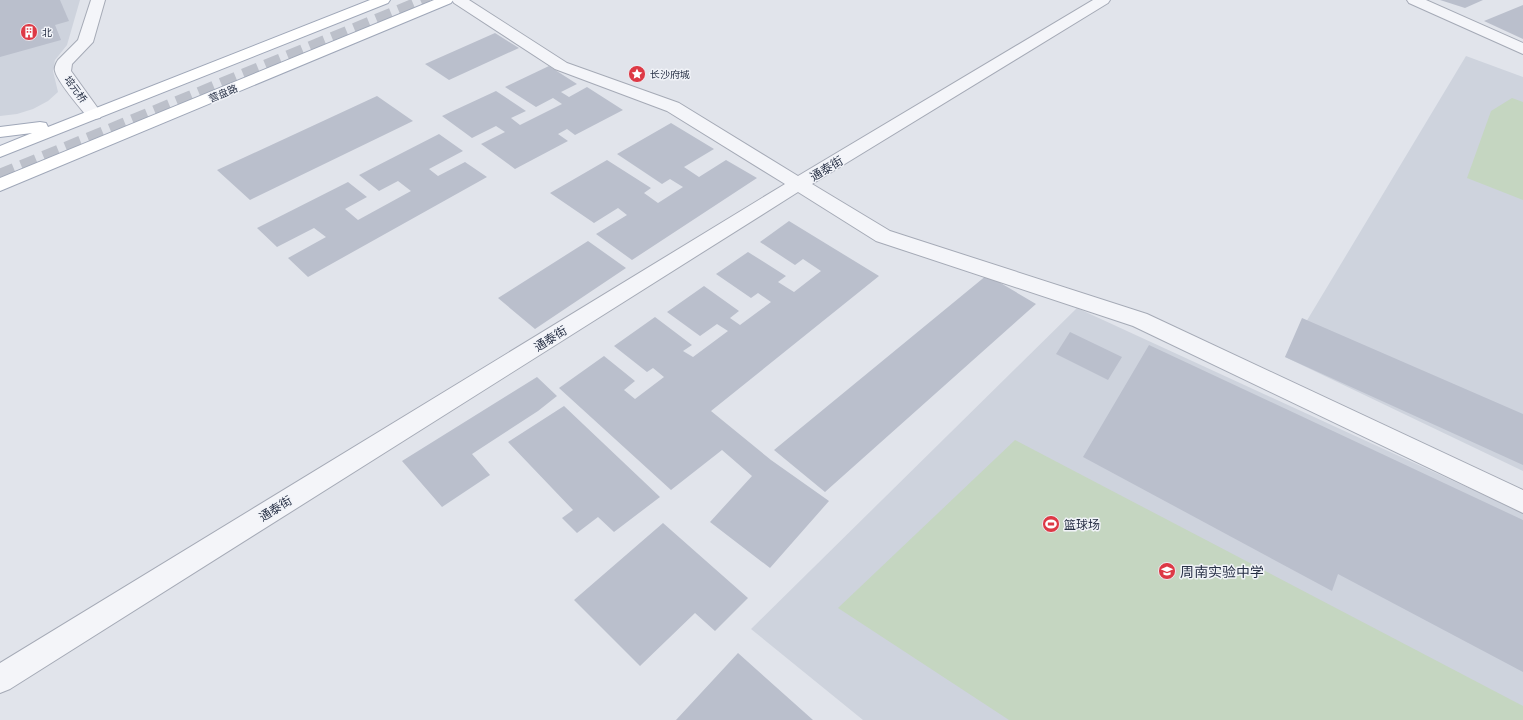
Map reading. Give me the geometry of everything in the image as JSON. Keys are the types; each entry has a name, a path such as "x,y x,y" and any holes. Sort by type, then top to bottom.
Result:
{"main road":[{"path":"0,152 383,0"},
{"name":"营盘路","path":"0,185 446,0"},
{"path":"0,132 25,130 94,114"}],"street":[{"name":"培元桥","path":"94,114 70,83 63,71 64,63 85,42 98,0"},
{"path":"459,0 561,66 673,107 882,236 1140,320 1523,502"},
{"name":"通泰街","path":"0,679 798,184 1103,0"},
{"path":"1414,0 1523,49"}],"shaded area":[{"path":"0,0 80,0 67,45 55,60 53,71 58,92 48,101 33,109 17,114 0,116"},
{"path":"1466,56 1523,77 1523,471 1285,357"},
{"name":"周南实验中学","path":"1077,308 1523,513 1523,720 863,720 751,629"}],"green space":[{"path":"1512,98 1523,102 1523,200 1467,178 1491,111"},
{"name":"篮球场","path":"1015,440 1523,706 1523,720 1009,720 838,608"}],"building":[{"name":"北","path":"0,0 60,0 69,21 55,25 61,40 0,57"},
{"path":"1440,0 1483,0 1465,8"},
{"path":"1523,5 1523,39 1484,21"},
{"path":"495,33 519,48 449,80 425,64"},
{"path":"549,66 577,84 561,92 569,97 587,87 623,110 575,135 567,129 558,134 568,141 515,169 481,144 505,132 496,126 472,138 442,116 496,91 526,111 511,118 520,125 562,104 553,98 536,107 505,87"},
{"path":"377,96 413,121 250,200 217,170"},
{"path":"671,123 714,149 684,167 699,177 726,160 757,178 632,260 596,234 627,215 618,208 594,223 550,193 607,160 651,188 644,193 658,203 683,187 670,179 662,184 617,154"},
{"path":"439,134 463,151 429,169 438,176 465,162 487,177 308,277 288,258 326,237 314,228 277,247 257,228 348,182 367,197 345,209 358,220 411,191 398,181 379,191 359,175"},
{"path":"789,221 879,276 711,411 771,460 829,501 770,568 710,522 752,476 722,450 671,490 559,388 604,356 635,381 624,390 635,399 664,377 653,368 647,372 614,346 655,317 692,345 683,351 693,357 728,331 717,324 700,336 667,312 704,286 739,311 730,318 740,325 771,302 758,293 751,298 716,274 748,252 786,276 778,282 794,292 821,271 803,259 795,265 760,242"},
{"path":"588,241 626,268 535,329 498,298"},
{"path":"987,275 1036,304 825,492 774,450"},
{"path":"1302,318 1523,414 1523,465 1285,357"},
{"path":"1070,332 1122,357 1108,380 1056,354"},
{"path":"1149,345 1523,520 1523,672 1338,574 1332,591 1083,457"},
{"path":"537,377 557,396 538,411 472,454 490,475 442,507 402,461"},
{"path":"564,406 660,497 614,532 598,517 577,533 562,518 573,510 508,442"},
{"path":"663,523 748,598 715,631 695,613 640,666 574,600"},
{"path":"738,653 813,720 676,720"}],"tunnel":[{"path":"0,177 430,0"}],"place":[{"name":"北","path":"29,32"},
{"name":"长沙府城","path":"637,74"},
{"name":"篮球场","path":"1051,524"},
{"name":"周南实验中学","path":"1167,571"}]}
